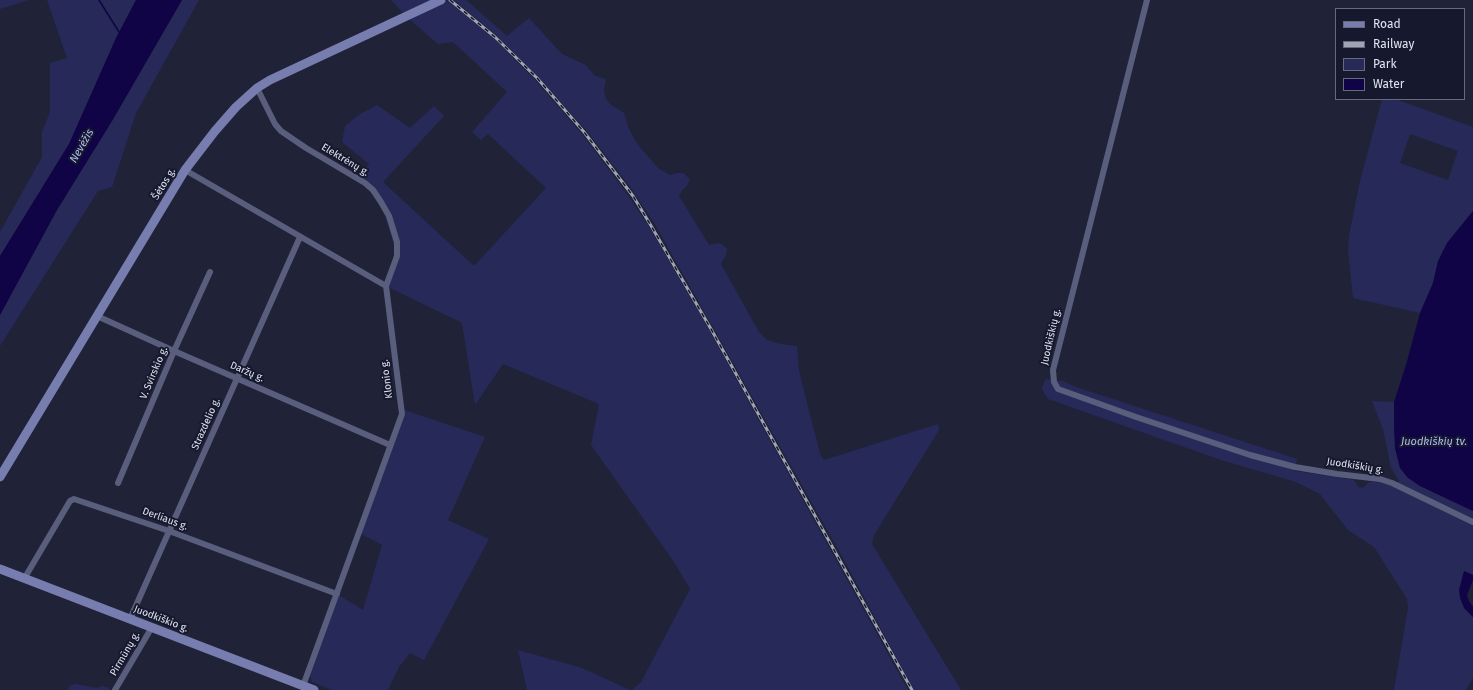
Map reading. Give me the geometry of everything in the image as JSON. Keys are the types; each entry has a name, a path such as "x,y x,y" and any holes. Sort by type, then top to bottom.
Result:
{"main road":[{"name":"Šėtos g.","path":"0,477 185,170 215,131 236,107 257,88 270,80 441,0"},
{"name":"Juodkiškio g.","path":"0,569 314,690"}],"street":[{"name":"Juodkiškių g.","path":"1147,0 1053,370 1054,382 1058,389 1250,455 1337,474 1380,479 1392,483 1473,522"},
{"name":"Elektrėnų g.","path":"257,88 275,124 281,131 306,148 365,183 381,202 389,216 397,242 397,256 386,286"},
{"path":"185,170 386,286"},
{"name":"Strazdelio g.","path":"130,619 300,237"},
{"name":"V. Svirskio g.","path":"118,483 174,351 210,272"},
{"name":"Klonio g.","path":"303,686 402,414 386,286"},
{"name":"Daržų g.","path":"97,316 390,445"},
{"name":"Derliaus g.","path":"24,578 71,499 78,499 169,531 337,594"},
{"name":"Pirmūnų g.","path":"115,690 152,627"}],"green space":[{"path":"0,0 28,0 0,9"},
{"path":"47,0 136,0 116,38 69,144 0,256 0,232 42,157 42,132 50,112 50,63 67,58"},
{"path":"182,0 199,0 136,113 112,187 98,191 0,346 0,315 57,210 112,121"},
{"path":"391,0 431,0 403,13"},
{"path":"454,0 466,0 507,36 529,18 562,54 586,65 595,76 606,79 604,90 606,99 610,104 624,113 629,129 638,145 658,168 670,175 683,173 690,179 687,186 683,189 679,196 709,245 718,243 727,249 726,255 721,264 759,332 767,340 780,344 797,346 799,371 820,454 824,460 938,424 939,430 874,535 872,544 961,690 914,690 844,560 653,221 630,187 586,130 539,78 496,35"},
{"path":"448,1 493,38 534,79 582,134 625,191 648,225 709,330 908,690 632,690 641,682 690,589 674,562 591,445 599,404 503,364 475,405 462,323 386,286 397,256 381,202 358,177 369,164 342,142 345,126 360,114 377,105 410,128 434,106 444,116 383,182 474,266 546,188 488,134 481,140 472,132 507,92 453,42 438,44 408,18 442,2"},
{"path":"1382,100 1398,100 1473,127 1473,211 1447,243 1438,261 1433,283 1420,313 1353,298 1348,250 1349,236 1360,181","holes":["1410,134 1458,151 1448,180 1400,163"]},
{"path":"1045,379 1063,381 1076,387 1297,459 1294,471 1354,480 1358,487 1363,488 1369,482 1381,482 1396,487 1399,481 1391,468 1383,429 1372,401 1394,402 1395,448 1400,468 1420,486 1473,511 1473,575 1464,571 1464,608 1473,617 1473,678 1466,690 1394,690 1408,608 1407,599 1374,547 1348,530 1320,494 1296,482 1221,460 1048,399 1042,389"},
{"path":"401,409 485,437 448,520 489,539 424,660 410,653 399,667 388,690 332,690 312,682 310,675 337,594 363,610 382,545 359,533"},
{"path":"518,650 582,668 630,690 527,690"},
{"path":"76,684 97,688 103,686 109,688 109,690 67,690 71,685"}],"water":[{"name":"Nevėžis","path":"136,0 182,0 112,121 57,210 0,315 0,256 69,144 116,38"},
{"name":"Juodkiškių tv.","path":"1473,211 1473,511 1420,486 1408,478 1400,468 1395,448 1394,402 1420,313 1433,283 1438,261 1447,243"},
{"path":"1464,571 1473,575 1473,580 1467,595 1473,607 1473,617 1464,608 1460,598 1459,590"}],"waterway":[{"path":"99,0 119,32"}],"railway":[{"path":"450,0 495,37 537,78 584,132 633,196 711,329 912,690"}]}
